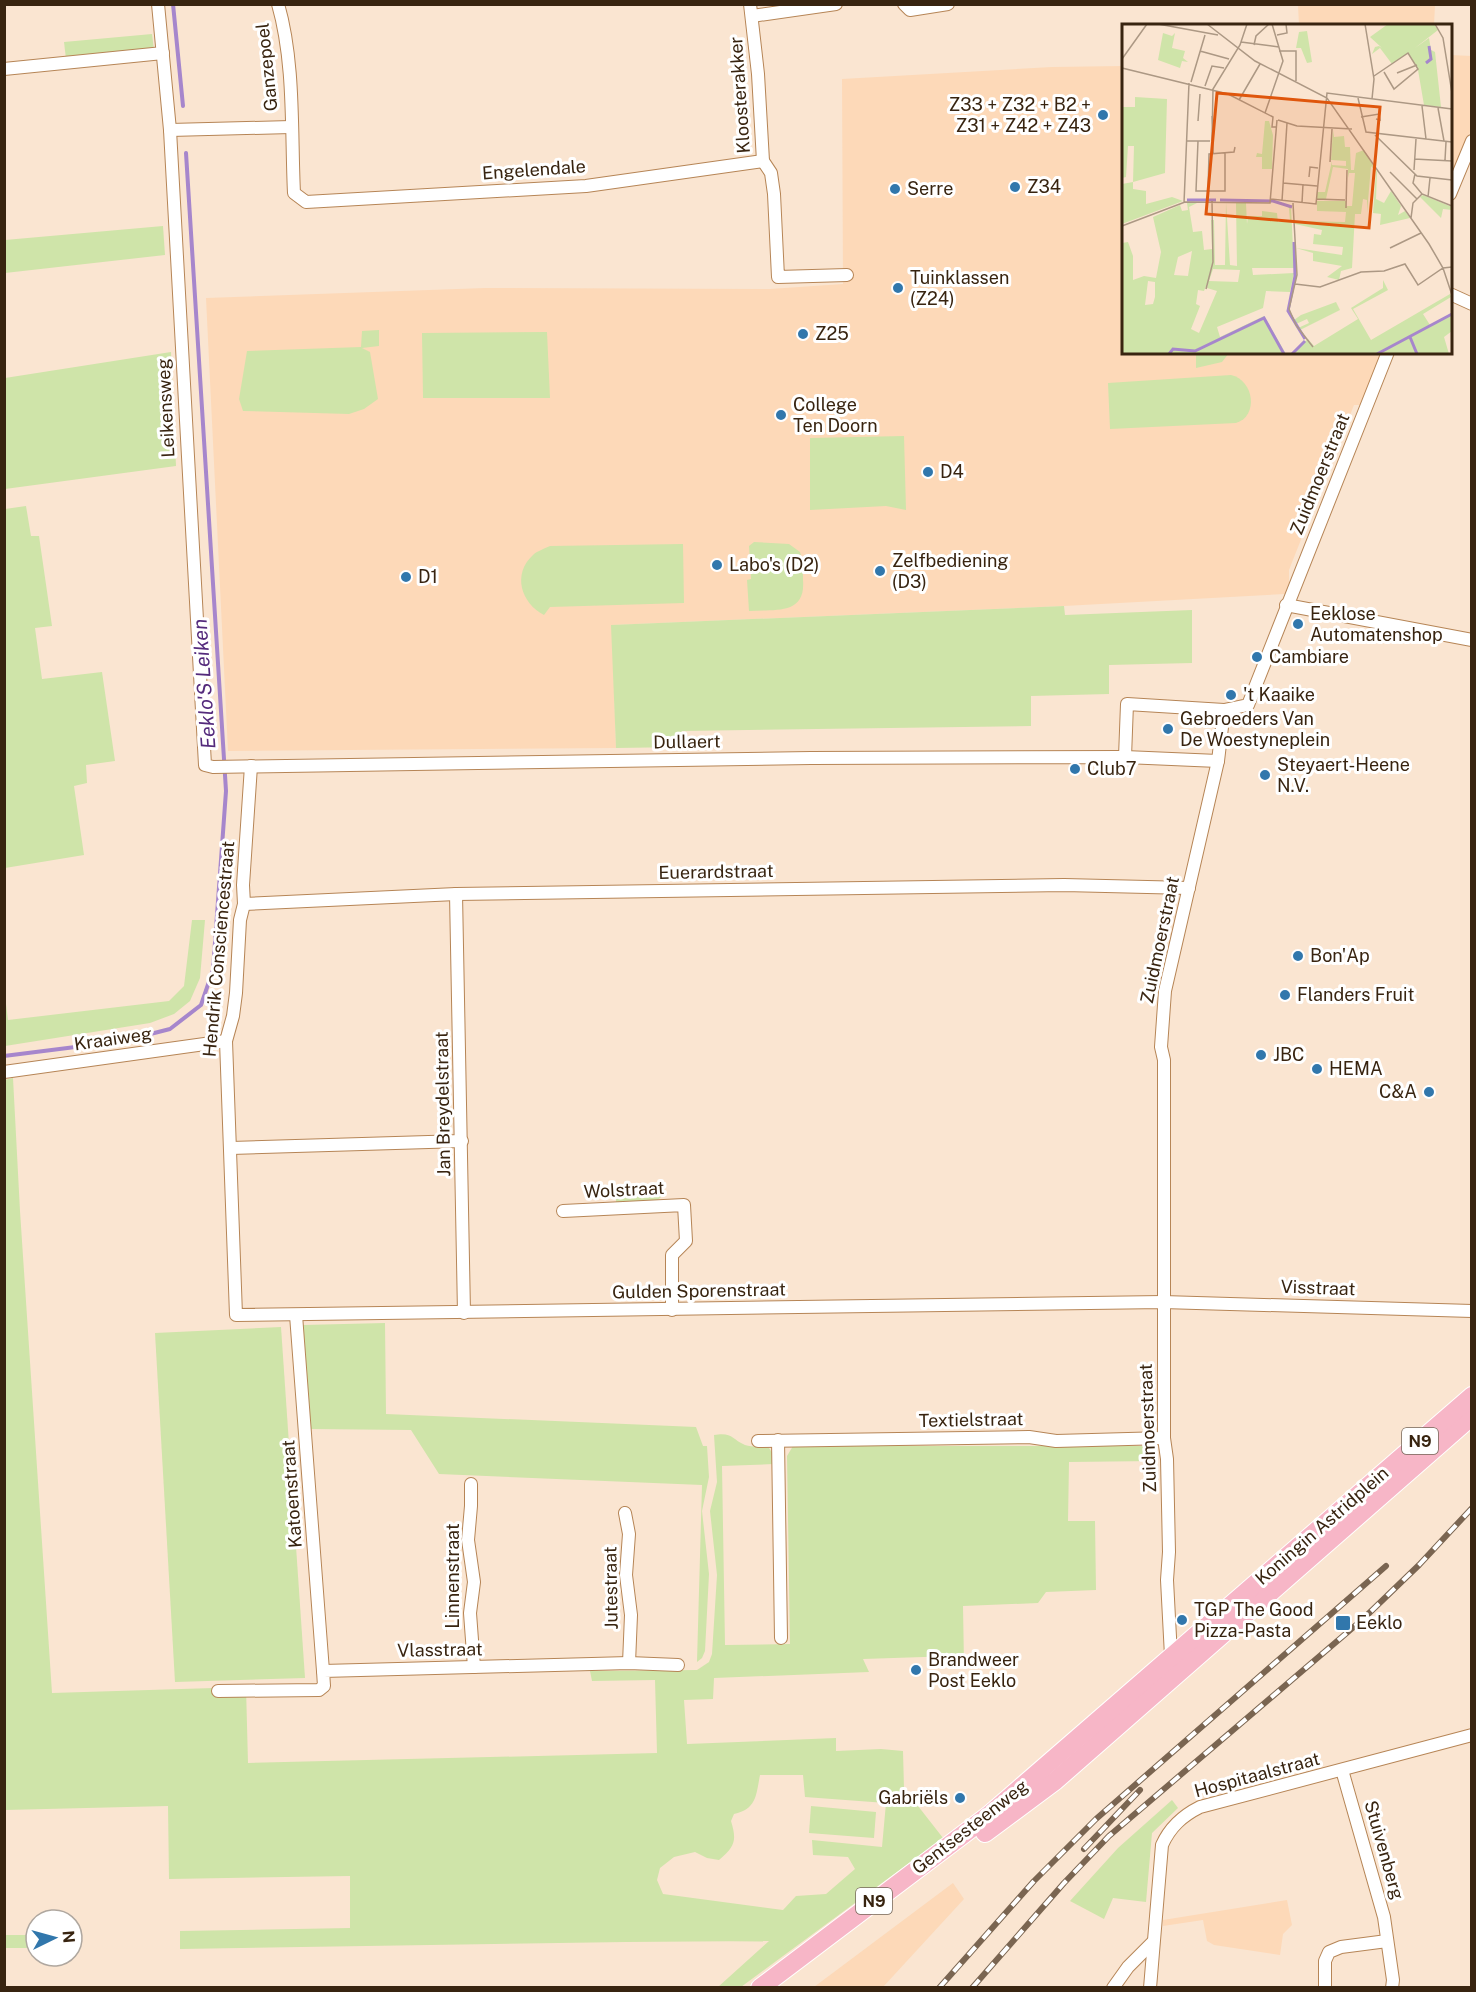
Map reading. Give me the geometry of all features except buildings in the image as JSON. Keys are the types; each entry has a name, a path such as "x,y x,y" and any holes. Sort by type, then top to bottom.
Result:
{"main road":[{"name":"Koningin Astridplein","path":"1177,1663 1472,1396"},
{"name":"Koningin Astridplein","path":"1177,1663 1472,1416"},
{"name":"Gentsesteenweg","path":"760,1988 989,1815 1177,1663"},
{"name":"Gentsesteenweg","path":"776,1988 1040,1792 1177,1663"}],"street":[{"name":"Leikensweg","path":"158,4 170,130 205,765 213,767 251,766"},
{"name":"Ganzepoel","path":"278,4 285,30 290,75 294,193 306,202"},
{"name":"Kloosterakker","path":"836,4 751,10 758,74 763,161 771,173 773,183 778,277 847,275"},
{"path":"904,4 910,10 948,4"},
{"path":"4,69 164,53"},
{"name":"Ganzepoel","path":"170,130 291,127"},
{"path":"1452,189 1472,141"},
{"name":"Engelendale","path":"306,202 586,186 763,161"},
{"path":"1452,295 1472,304"},
{"name":"Zuidmoerstraat","path":"1177,1663 1168,1589 1167,1459 1164,1438 1164,1060 1161,1047 1163,1005 1218,761 1224,710 1248,705 1387,354"},
{"path":"1287,605 1472,640"},
{"path":"1218,761 1125,757 1127,704 1224,710"},
{"name":"Dullaert","path":"251,766 811,758 1125,757"},
{"name":"Hendrik Consciencestraat","path":"237,1315 226,1041 236,993 251,766"},
{"name":"Euerardstraat","path":"243,904 456,894 1064,885 1189,888"},
{"name":"Jan Breydelstraat","path":"456,894 464,1313"},
{"name":"Kraaiweg","path":"4,1072 226,1041"},
{"path":"231,1148 462,1141"},
{"name":"Wolstraat","path":"563,1211 684,1205 686,1241 672,1255 672,1310"},
{"name":"Gulden Sporenstraat","path":"237,1315 1163,1302"},
{"name":"Visstraat","path":"1163,1302 1472,1311"},
{"name":"Katoenstraat","path":"296,1315 323,1671"},
{"name":"Textielstraat","path":"758,1441 1029,1437 1056,1441 1164,1438"},
{"path":"778,1440 781,1638"},
{"name":"Linnenstraat","path":"471,1484 468,1540 474,1582 470,1614 474,1667"},
{"name":"Jutestraat","path":"626,1513 629,1534 626,1575 631,1615 628,1664"},
{"name":"Vlasstraat","path":"323,1671 628,1664 678,1665"},
{"path":"218,1691 319,1690 324,1686 323,1671"},
{"name":"Hospitaalstraat","path":"1150,1988 1162,1845 1167,1833 1177,1822 1200,1807 1472,1735"},
{"name":"Stuivenberg","path":"1342,1770 1384,1917 1393,1980 1392,1988"},
{"path":"1325,1988 1325,1961 1329,1952 1341,1947 1387,1941"},
{"path":"1113,1988 1128,1966 1152,1943"}],"shaded area":[{"path":"1298,5 1435,5 1434,24 1299,24"},
{"path":"1452,55 1472,56 1471,126 1468,141 1452,178"},
{"name":"College Ten Doorn","path":"1122,66 1122,354 1382,354 1361,405 1354,405 1289,570 1289,583 1285,594 1064,606 612,625 616,748 228,751 206,298 485,288 770,289 843,284 842,79 1052,67"},
{"path":"953,1883 964,1899 883,1987 814,1987"},
{"path":"1287,1900 1292,1925 1283,1934 1280,1955 1214,1945 1207,1941 1203,1920 1163,1926 1163,1920"}],"green space":[{"path":"152,34 154,50 66,59 64,42"},
{"path":"163,226 165,255 5,273 5,240"},
{"path":"379,330 379,346 362,348 370,352 378,399 364,409 349,414 243,411 239,399 247,351 361,347 362,331"},
{"path":"547,332 550,398 423,398 422,333"},
{"path":"171,352 176,466 5,489 5,378"},
{"path":"1196,354 1228,354 1222,362 1196,368"},
{"path":"1231,375 1239,378 1245,384 1251,398 1248,413 1236,423 1110,429 1108,383"},
{"path":"904,436 906,510 886,506 810,510 810,438"},
{"path":"26,506 31,536 39,536 52,626 35,628 42,679 102,672 115,761 86,765 87,783 74,786 84,855 5,868 5,509"},
{"path":"754,542 789,544 800,552 803,566 803,592 794,605 778,610 749,611 747,580 751,579 749,546"},
{"path":"683,544 684,603 550,607 544,615 530,603 522,588 521,579 526,563 535,554 550,546"},
{"path":"1064,606 1065,615 1192,610 1192,663 1109,665 1109,694 1031,696 1031,726 682,731 682,747 616,748 611,625"},
{"path":"192,920 205,920 200,978 190,1001 174,1014 150,1023 5,1046 5,996 8,1020 169,1001 184,986"},
{"path":"13,1078 52,1693 246,1687 248,1763 657,1753 655,1680 592,1681 590,1671 697,1670 709,1662 712,1654 717,1575 710,1511 717,1482 714,1435 728,1435 745,1445 769,1448 773,1454 774,1464 722,1466 725,1645 790,1644 787,1456 793,1446 1149,1446 1154,1449 1154,1461 1069,1462 1068,1521 1095,1521 1096,1590 1046,1592 1038,1603 963,1606 964,1664 954,1665 954,1656 863,1659 869,1672 714,1678 713,1699 684,1700 687,1744 836,1738 836,1751 881,1749 903,1751 904,1788 943,1838 741,1987 718,1987 769,1941 180,1949 180,1931 350,1928 350,1876 169,1879 168,1806 5,1810 4,1080","holes":["760,1775 803,1775 805,1797 886,1803 882,1847 812,1840 813,1855 848,1857 855,1869 826,1894 796,1896 783,1910 663,1894 657,1880 660,1868 674,1857 695,1852 707,1858 719,1860 728,1851 734,1838 731,1821 734,1814 742,1812 751,1805 756,1795"]},
{"path":"661,1192 661,1197 657,1201 616,1203 616,1193"},
{"path":"385,1323 386,1414 696,1427 703,1446 707,1446 709,1477 702,1511 709,1574 705,1651 702,1658 697,1662 702,1485 439,1474 411,1430 311,1429 303,1325"},
{"path":"281,1327 305,1678 175,1682 155,1333"},
{"path":"1172,1800 1178,1808 1152,1833 1146,1902 1113,1898 1104,1919 1070,1901 1118,1848"},
{"path":"811,1806 876,1812 874,1838 809,1833"},
{"path":"4,1935 24,1935 24,1948 5,1948"}],"waterway":[{"name":"Eeklo'S Leiken","path":"173,4 183,106"},
{"name":"Eeklo'S Leiken","path":"4,1056 123,1041 170,1029 201,1005 213,970 226,791 186,153"}],"railway":[{"path":"972,1988 1064,1883 1109,1836 1363,1619 1419,1565 1472,1508"},
{"path":"939,1988 1034,1881 1096,1819 1386,1566"},
{"path":"1084,1849 1140,1790"}],"place":[{"name":"Z33 + Z32 + B2 + Z31 + Z42 + Z43","path":"1103,115"},
{"name":"Z34","path":"1015,187"},
{"name":"Serre","path":"895,189"},
{"name":"Tuinklassen (Z24)","path":"898,288"},
{"name":"Z25","path":"803,334"},
{"name":"College Ten Doorn","path":"781,415"},
{"name":"D4","path":"928,472"},
{"name":"Labo's (D2)","path":"717,565"},
{"name":"Zelfbediening (D3)","path":"880,571"},
{"name":"D1","path":"406,577"},
{"name":"Eeklose Automatenshop","path":"1298,624"},
{"name":"Cambiare","path":"1257,657"},
{"name":"'t Kaaike","path":"1231,695"},
{"name":"Gebroeders Van De Woestyneplein","path":"1168,729"},
{"name":"Club7","path":"1075,769"},
{"name":"Steyaert-Heene N.V.","path":"1265,775"},
{"name":"Bon'Ap","path":"1298,956"},
{"name":"Flanders Fruit","path":"1285,995"},
{"name":"JBC","path":"1261,1055"},
{"name":"HEMA","path":"1317,1069"},
{"name":"C&A","path":"1429,1092"},
{"name":"TGP The Good Pizza-Pasta","path":"1182,1620"},
{"name":"Eeklo","path":"1343,1623"},
{"name":"Brandweer Post Eeklo","path":"916,1670"},
{"name":"Gabriëls","path":"960,1798"}]}
